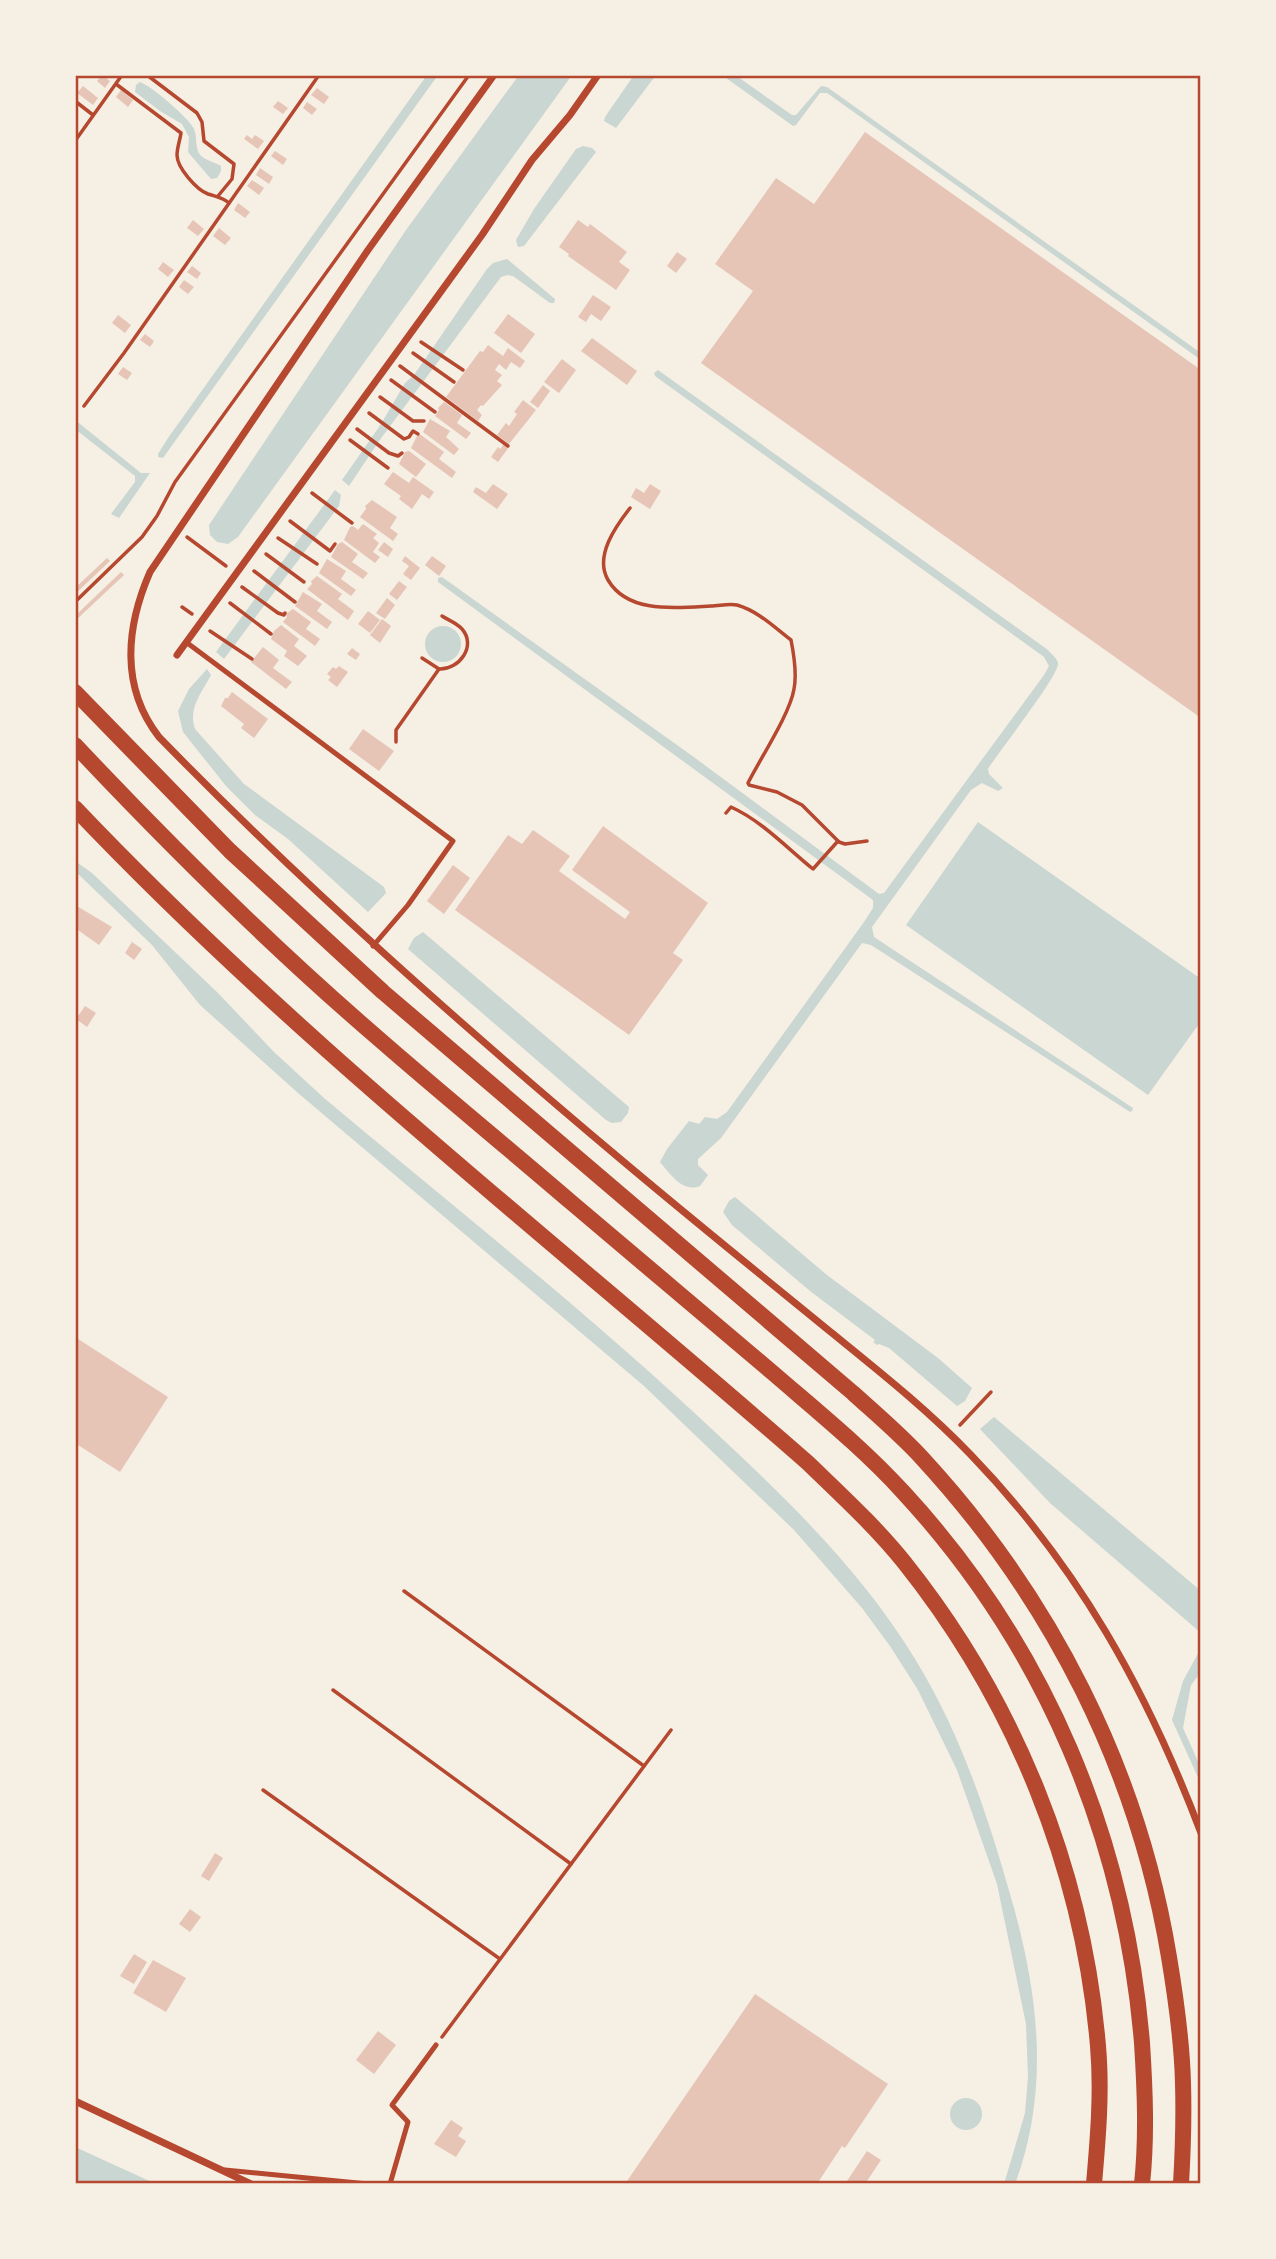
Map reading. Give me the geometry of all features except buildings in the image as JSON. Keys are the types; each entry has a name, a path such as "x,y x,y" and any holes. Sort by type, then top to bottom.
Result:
{"main road":[{"path":"75,692 230,851 383,992 886,1423 948,1488 997,1549 1038,1610 1080,1684 1121,1775 1145,1848 1166,1938 1180,2030 1183,2082 1181,2184"},
{"path":"75,745 230,902 377,1038 874,1462 956,1554 998,1615 1049,1702 1084,1780 1105,1841 1133,1965 1139,2015 1145,2081 1142,2184"},
{"path":"75,808 156,890 325,1049 808,1463 854,1507 903,1561 946,1618 986,1682 1031,1771 1057,1838 1077,1908 1090,1977 1098,2048 1099,2094 1094,2184"}],"street":[{"path":"494,75 368,250 150,572 132,622 130,669 147,723 246,827 373,946 621,1160 897,1384 951,1435 1033,1525 1065,1567 1112,1641 1132,1674 1167,1748 1201,1833"},
{"path":"177,655 482,235 532,160 570,115 598,75"},
{"path":"75,2101 251,2184"}],"lane":[{"path":"186,642 453,841 408,905 373,946"},
{"path":"390,2184 408,2122 392,2105 436,2045"},
{"path":"221,2170 368,2184"}],"path":[{"path":"75,141 122,75"},
{"path":"147,75 197,113 202,122 204,141 234,164 232,179 218,196"},
{"path":"84,406 318,75"},
{"path":"75,602 142,537 175,482 469,75"},
{"path":"116,84 181,133 177,156 180,165 206,193 229,203"},
{"path":"75,101 93,115"},
{"path":"431,348 463,370"},
{"path":"420,358 454,382"},
{"path":"412,374 508,446"},
{"path":"401,387 435,412"},
{"path":"390,404 417,422 425,421"},
{"path":"379,420 404,439 409,438 413,431 418,434"},
{"path":"366,436 398,456 402,453"},
{"path":"360,447 388,468"},
{"path":"321,500 352,523"},
{"path":"630,508 617,525 605,549 605,575 611,586 624,599 647,606 677,608 735,604 754,612 791,640 795,670 794,690 748,782 802,804 838,841 845,844 867,841"},
{"path":"301,529 330,551 335,544"},
{"path":"178,530 236,573"},
{"path":"291,548 317,564"},
{"path":"277,563 304,582"},
{"path":"244,564 295,603"},
{"path":"254,596 278,613 285,613"},
{"path":"241,612 271,634"},
{"path":"422,658 439,669 446,669 463,659 467,643 462,628 442,616"},
{"path":"222,639 252,659"},
{"path":"396,742 396,730 439,669"},
{"path":"726,813 731,807 742,812 813,869 838,841"},
{"path":"951,1435 991,1392"},
{"path":"404,1591 644,1766"},
{"path":"333,1690 571,1864"},
{"path":"436,2045 671,1730"},
{"path":"263,1790 500,1959"}],"shaded area":[{"path":"427,75 438,75 163,458 158,457 168,438"},
{"path":"519,75 572,75 238,537 228,544 217,542 210,535 209,525 406,230"},
{"path":"634,75 656,75 616,128 604,121 605,117"},
{"path":"722,75 735,75 792,115 796,115 821,86 827,87 1201,353 1201,360 827,93 820,93 793,126"},
{"path":"140,82 169,103 191,124 201,156 221,166 217,178 211,179 188,152 189,137 182,124 135,92 136,85"},
{"path":"583,146 596,152 524,246 518,247 516,240 534,209 576,149"},
{"path":"507,259 555,299 554,303 550,303 513,276 501,277 379,441 349,486 342,480 381,424 405,383 414,375 487,269 493,263"},
{"path":"658,370 1048,650 1056,659 1056,670 1049,682 988,769 989,774 1003,788 998,791 982,783 971,790 872,927 874,937 1133,1108 1132,1111 871,945 862,943 721,1138 698,1159 698,1165 708,1175 700,1186 683,1185 660,1162 689,1121 699,1124 705,1117 717,1119 727,1112 864,922 873,908 873,900 438,582 438,578 442,577 691,755 879,894 884,893 1049,666 1044,657 655,376 654,373"},
{"path":"75,420 141,473 150,473 119,518 111,514 135,482 135,476 75,429"},
{"path":"335,490 341,495 339,506 224,659 216,652"},
{"path":"443,626 456,631 461,644 456,657 443,662 430,657 425,644 430,631"},
{"path":"207,669 211,675 194,708 195,729 244,784 384,887 386,893 368,912 288,839 255,815 226,786 183,732 178,711 189,689"},
{"path":"978,822 1201,979 1201,1021 1148,1095 906,925"},
{"path":"75,861 92,873 324,1098 572,1304 669,1389 771,1485 823,1539 895,1627 946,1715 971,1773 1001,1864 1028,1966 1037,2075 1026,2148 1015,2184 1004,2184 1025,2113 1028,2077 1026,2024 997,1884 957,1770 918,1690 890,1646 862,1608 794,1530 644,1386 298,1093 200,1005 152,945 75,871"},
{"path":"423,932 629,1107 621,1122 612,1123 606,1120 408,949 414,938"},
{"path":"735,1197 827,1275 938,1358 972,1388 965,1401 957,1406 889,1348 873,1342 875,1340 810,1291 732,1225 723,1212 729,1201"},
{"path":"994,1417 1201,1591 1201,1633 1050,1503 980,1429"},
{"path":"1201,1648 1201,1672 1191,1685 1183,1728 1201,1768 1201,1784 1172,1720 1183,1681"},
{"path":"966,2098 977,2103 982,2114 977,2125 966,2130 955,2125 950,2114 955,2103"},
{"path":"75,2147 156,2184 75,2184"}]}
